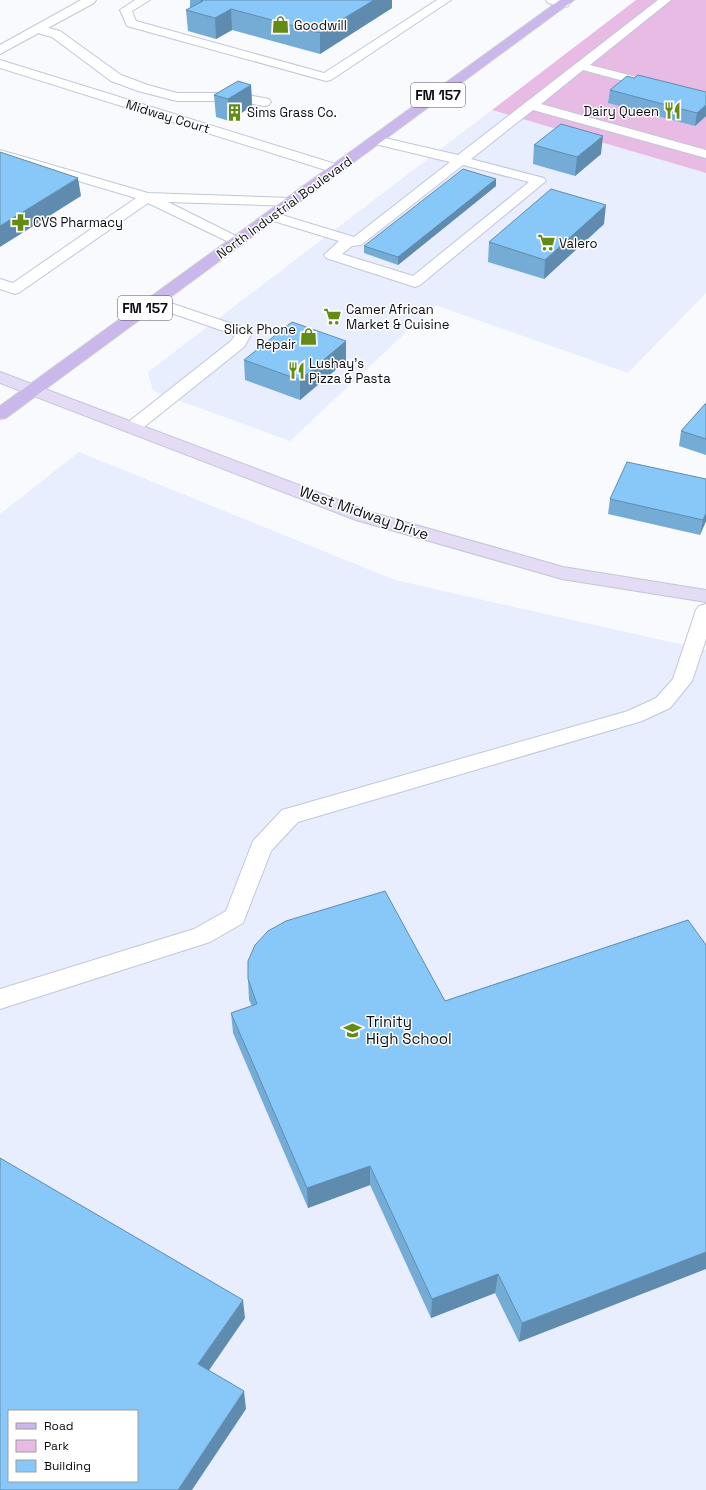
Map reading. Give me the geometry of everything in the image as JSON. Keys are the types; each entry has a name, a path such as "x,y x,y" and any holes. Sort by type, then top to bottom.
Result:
{"main road":[{"name":"North Industrial Boulevard","path":"0,414 337,169 561,1"}],"street":[{"path":"0,50 90,0"},
{"name":"Midway Court","path":"0,64 337,169"},
{"name":"West Midway Drive","path":"0,377 370,518 562,573 706,596"}],"lane":[{"path":"144,0 126,10 132,23 326,77 442,2"},
{"path":"426,0 442,2"},
{"path":"272,216 356,242 665,0"},
{"path":"38,29 56,34 116,78 143,88 177,97 237,97 264,102"},
{"path":"581,66 706,99"},
{"path":"531,105 706,154"},
{"path":"350,240 331,255 415,282 538,181 461,160 376,140"},
{"path":"0,154 147,197 237,242"},
{"path":"0,284 15,289 147,197 291,202"},
{"path":"133,427 238,344 244,333 154,302"},
{"path":"0,999 202,936 235,917 260,847 290,816 635,716 663,703 682,681 706,610"}],"shaded area":[{"path":"492,110 706,173 706,293 628,373 435,305 290,441 153,391 148,372"},
{"name":"Trinity High School","path":"79,452 395,580 706,650 706,1490 0,1490 0,514"}],"green space":[{"path":"636,0 706,0 706,173 492,110"}],"building":[{"path":"200,0 374,0 320,33 231,9 215,18 186,10 203,1"},
{"path":"638,75 706,92 706,105 697,113 610,90 627,76 634,78"},
{"path":"238,81 251,85 228,99 214,95"},
{"path":"561,124 603,136 577,157 534,145"},
{"path":"0,152 78,178 0,226"},
{"path":"463,169 496,179 398,257 364,246"},
{"path":"551,189 606,205 545,260 489,242"},
{"path":"292,322 346,341 300,380 244,360"},
{"path":"706,403 706,439 681,431"},
{"path":"627,462 706,479 706,513 703,520 610,499"},
{"path":"385,891 445,1001 688,920 706,945 706,1252 522,1323 498,1274 432,1299 370,1166 307,1188 231,1013 257,1004 248,979 248,961 255,945 268,931 286,921"},
{"path":"0,1158 243,1300 198,1364 244,1391 178,1490 0,1490"}],"place":[{"name":"Goodwill","path":"281,25"},
{"name":"Dairy Queen","path":"672,111"},
{"name":"Sims Grass Co.","path":"234,112"},
{"name":"CVS Pharmacy","path":"20,222"},
{"name":"Valero","path":"546,243"},
{"name":"Camer African Market & Cuisine","path":"333,316"},
{"name":"Slick Phone Repair","path":"309,336"},
{"name":"Lushay's Pizza & Pasta","path":"296,370"},
{"name":"Trinity High School","path":"353,1031"}]}
